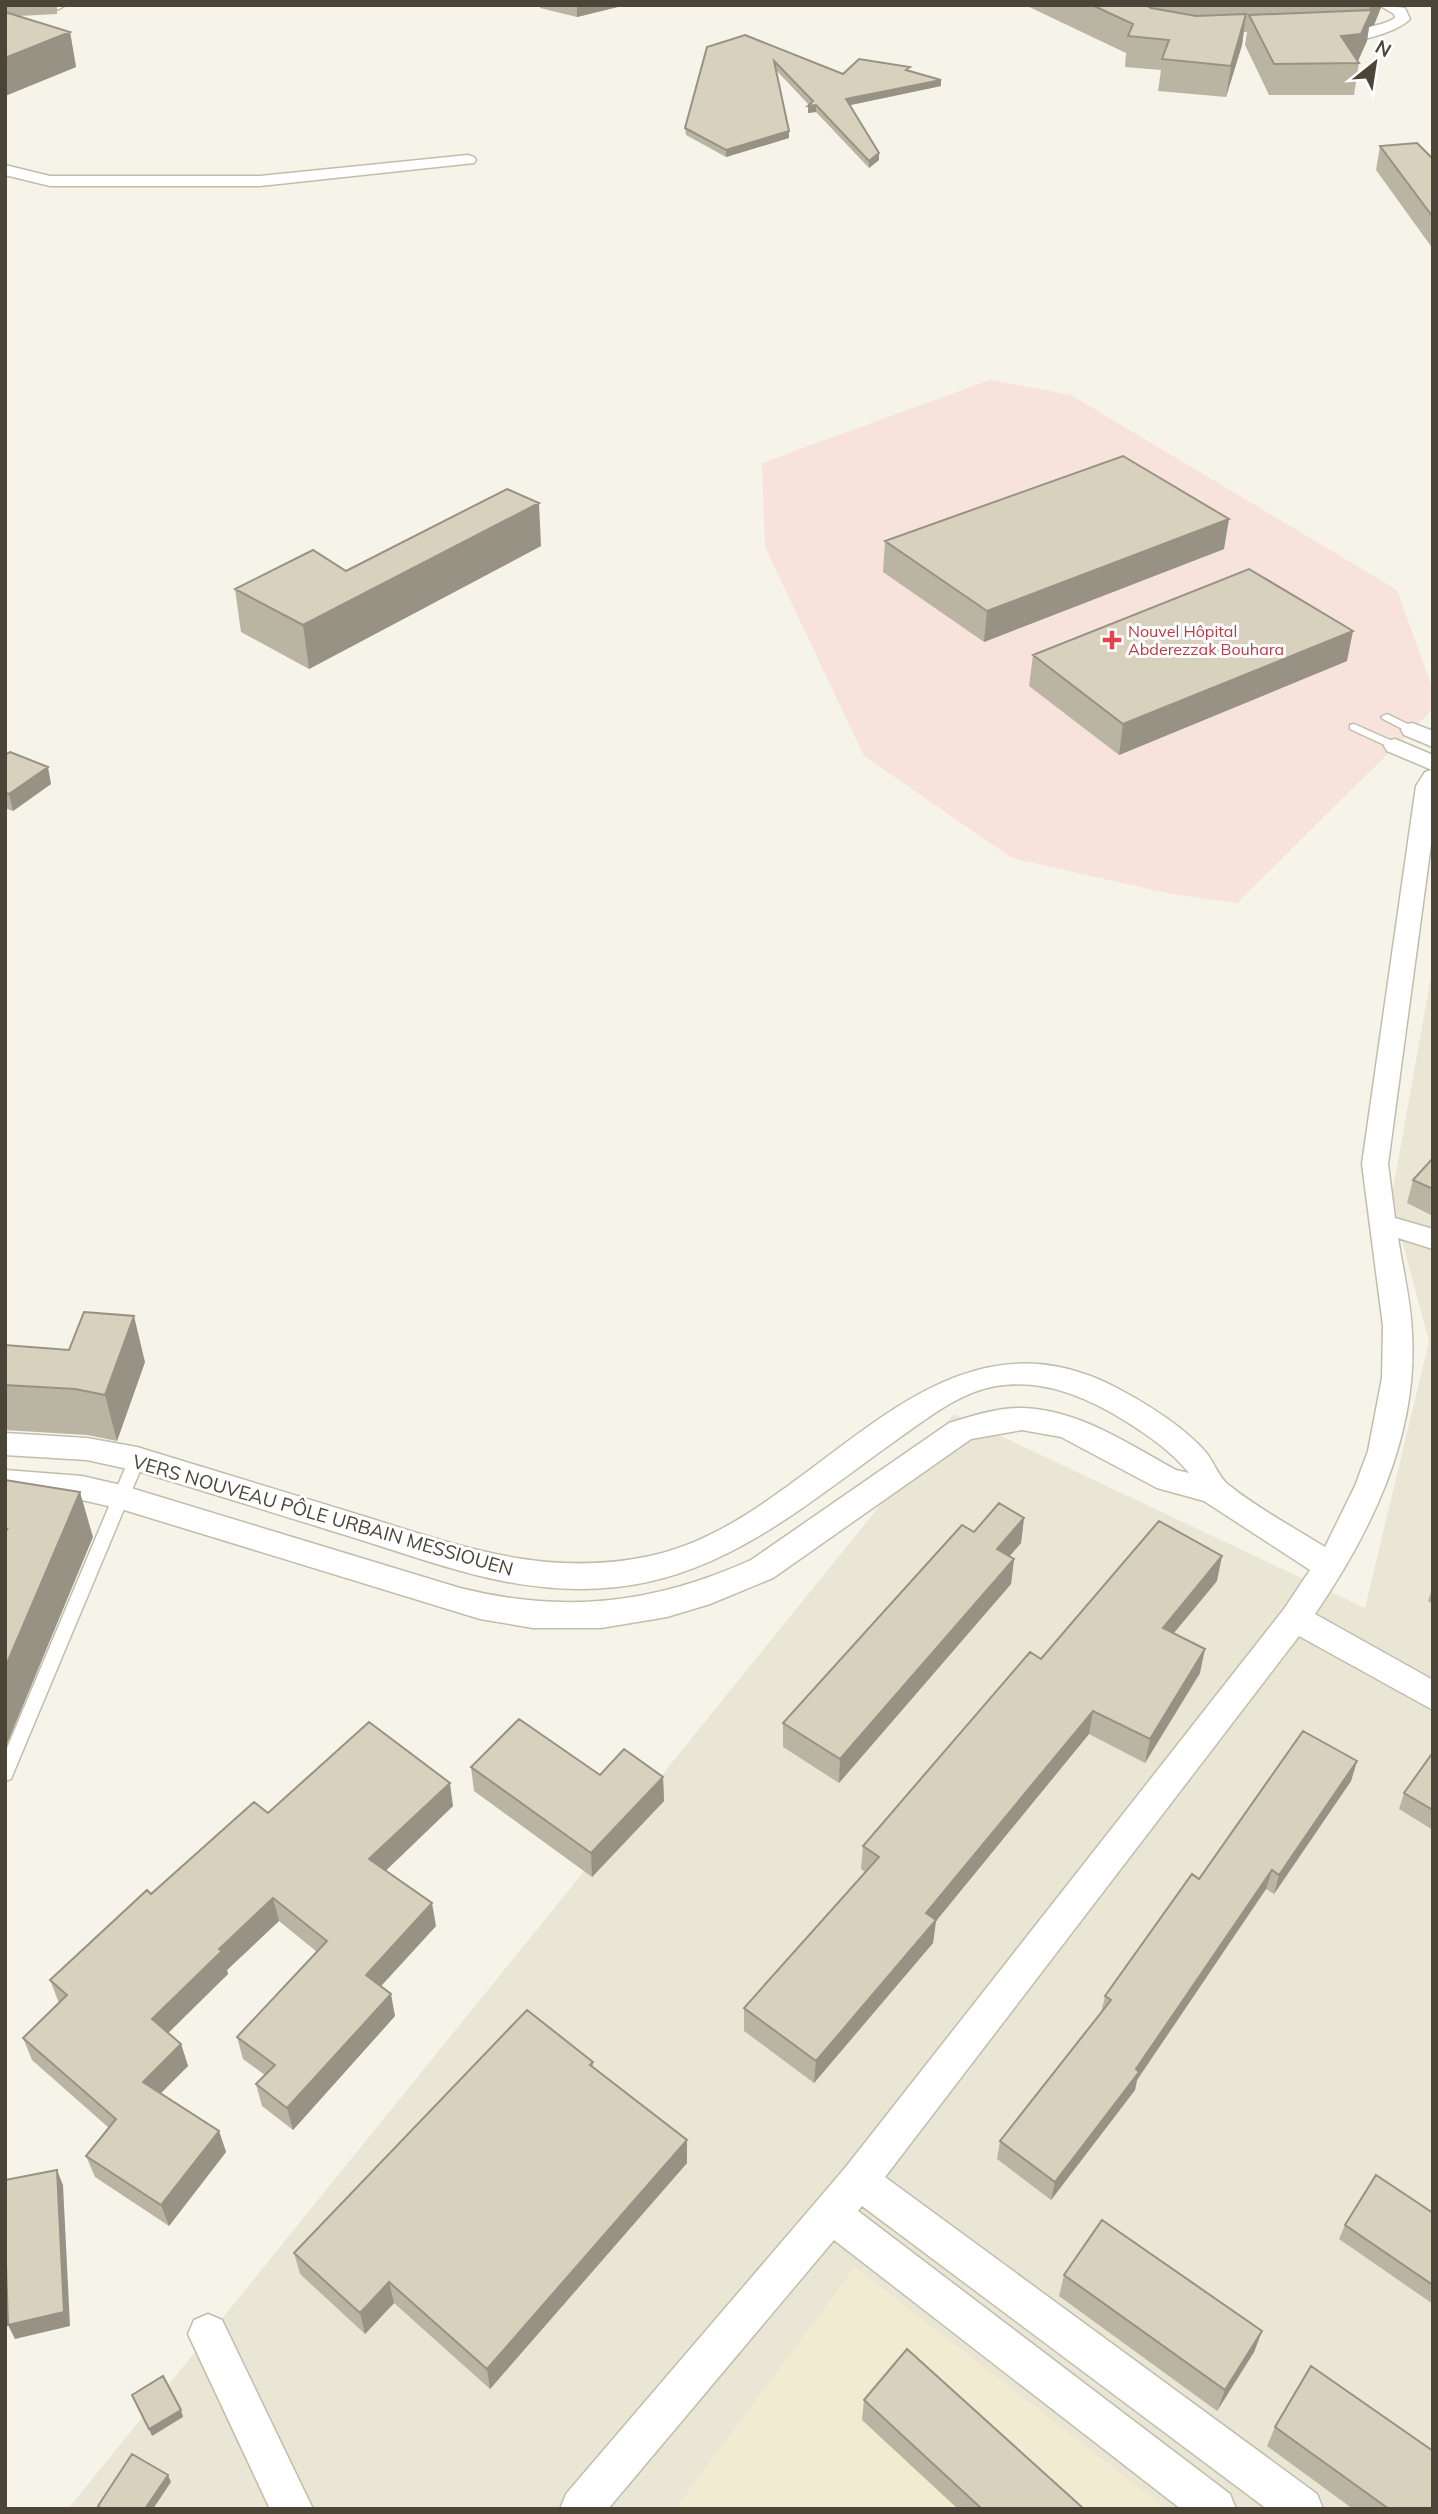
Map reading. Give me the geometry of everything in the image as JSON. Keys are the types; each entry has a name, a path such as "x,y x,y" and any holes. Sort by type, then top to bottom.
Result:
{"street":[{"path":"5,6 59,5"},
{"path":"1312,37 1368,34 1392,27 1403,19 1400,11 1386,5"},
{"path":"5,170 50,181 260,181 468,160"},
{"path":"1404,738 1433,740"},
{"path":"1404,738 1433,764"},
{"path":"581,2509 859,2181 1295,1618 1331,1567 1362,1510 1384,1452 1396,1394 1398,1337 1375,1164 1377,1136 1424,883 1427,786 1433,777"},
{"path":"1382,1224 1433,1239"},
{"name":"VERS NOUVEAU PÔLE URBAIN MESSIOUEN","path":"5,1444 87,1450 137,1459 490,1567 533,1576 576,1578 620,1575 663,1566 693,1556 740,1534 937,1396 959,1385 1013,1373 1042,1374 1070,1380 1122,1403 1189,1451 1204,1470 1213,1491"},
{"name":"VERS NOUVEAU PÔLE URBAIN MESSIOUEN","path":"5,1482 50,1484 121,1497 463,1602 539,1615 578,1617 657,1608 730,1585 762,1569 943,1441 979,1424 1022,1419 1065,1426 1085,1434 1168,1480 1213,1491 1331,1567"},
{"path":"1295,1618 1433,1696"},
{"path":"859,2181 1302,2509"},
{"path":"831,2214 1215,2509"},
{"path":"208,2334 292,2509"}],"lane":[{"path":"1387,717 1404,738"},
{"path":"1354,727 1404,738"},
{"path":"5,1774 137,1459"}],"shaded area":[{"name":"Nouvel Hôpital Abderezzak Bouhara","path":"990,380 1071,395 1397,590 1433,690 1433,709 1237,903 1171,894 1012,858 864,756 765,547 762,463"},
{"path":"1433,966 1433,2509 68,2509 954,1414 1365,1608 1429,1341 1391,1200"},
{"path":"855,2267 1166,2509 675,2509"}],"building":[{"path":"1092,5 1146,5 1196,16 1246,14 1231,66 1162,59 1169,40 1128,36 1133,24"},
{"path":"1372,10 1361,34 1341,36 1359,63 1274,64 1249,15"},
{"path":"5,12 70,32 5,58"},
{"path":"745,35 843,74 859,59 910,67 906,70 941,80 846,99 879,153 869,161 816,105 808,106 813,101 774,61 789,131 726,150 685,128 707,47"},
{"path":"1417,143 1433,159 1433,217 1380,146"},
{"path":"1123,456 1229,519 987,611 885,541"},
{"path":"507,489 539,503 303,625 235,589 313,550 346,571"},
{"path":"1249,569 1353,631 1123,724 1033,655"},
{"path":"10,752 48,767 9,794 5,793 5,755"},
{"path":"1433,1158 1433,1189 1413,1180"},
{"path":"84,1312 134,1316 105,1395 75,1389 5,1385 5,1345 69,1350"},
{"path":"5,1480 80,1492 5,1668 7,1529"},
{"path":"999,1503 1024,1518 997,1549 1014,1559 840,1759 783,1723 962,1525 974,1532"},
{"path":"1159,1521 1222,1556 1163,1628 1205,1649 1150,1739 1093,1711 926,1913 936,1920 816,2061 744,2008 879,1857 863,1846 1030,1652 1041,1659"},
{"path":"519,1719 600,1775 624,1749 663,1777 591,1853 471,1767"},
{"path":"369,1722 450,1783 369,1859 432,1903 366,1975 391,1994 287,2108 256,2084 275,2065 237,2037 327,1941 273,1898 219,1949 222,1951 152,2019 181,2044 143,2082 219,2131 161,2205 86,2156 116,2119 23,2038 67,1995 50,1980 147,1890 151,1894 254,1802 268,1813"},
{"path":"1303,1731 1357,1761 1279,1875 1272,1870 1136,2069 1139,2072 1055,2182 1000,2141 1111,2000 1105,1996 1192,1874 1199,1879"},
{"path":"1431,1755 1433,1756 1433,1810 1404,1793"},
{"path":"527,2010 593,2062 590,2065 687,2140 487,2369 389,2282 360,2313 294,2253"},
{"path":"57,2170 64,2312 8,2325 5,2180"},
{"path":"1376,2175 1433,2213 1433,2285 1345,2225"},
{"path":"1102,2220 1262,2331 1225,2390 1064,2275"},
{"path":"907,2349 1084,2509 982,2509 864,2400"},
{"path":"1311,2366 1433,2451 1433,2509 1389,2509 1275,2427"},
{"path":"163,2376 181,2410 149,2429 132,2395"},
{"path":"132,2454 168,2475 145,2509 102,2509 98,2506"}],"place":[{"name":"Nouvel Hôpital Abderezzak Bouhara","path":"1112,640"}]}
